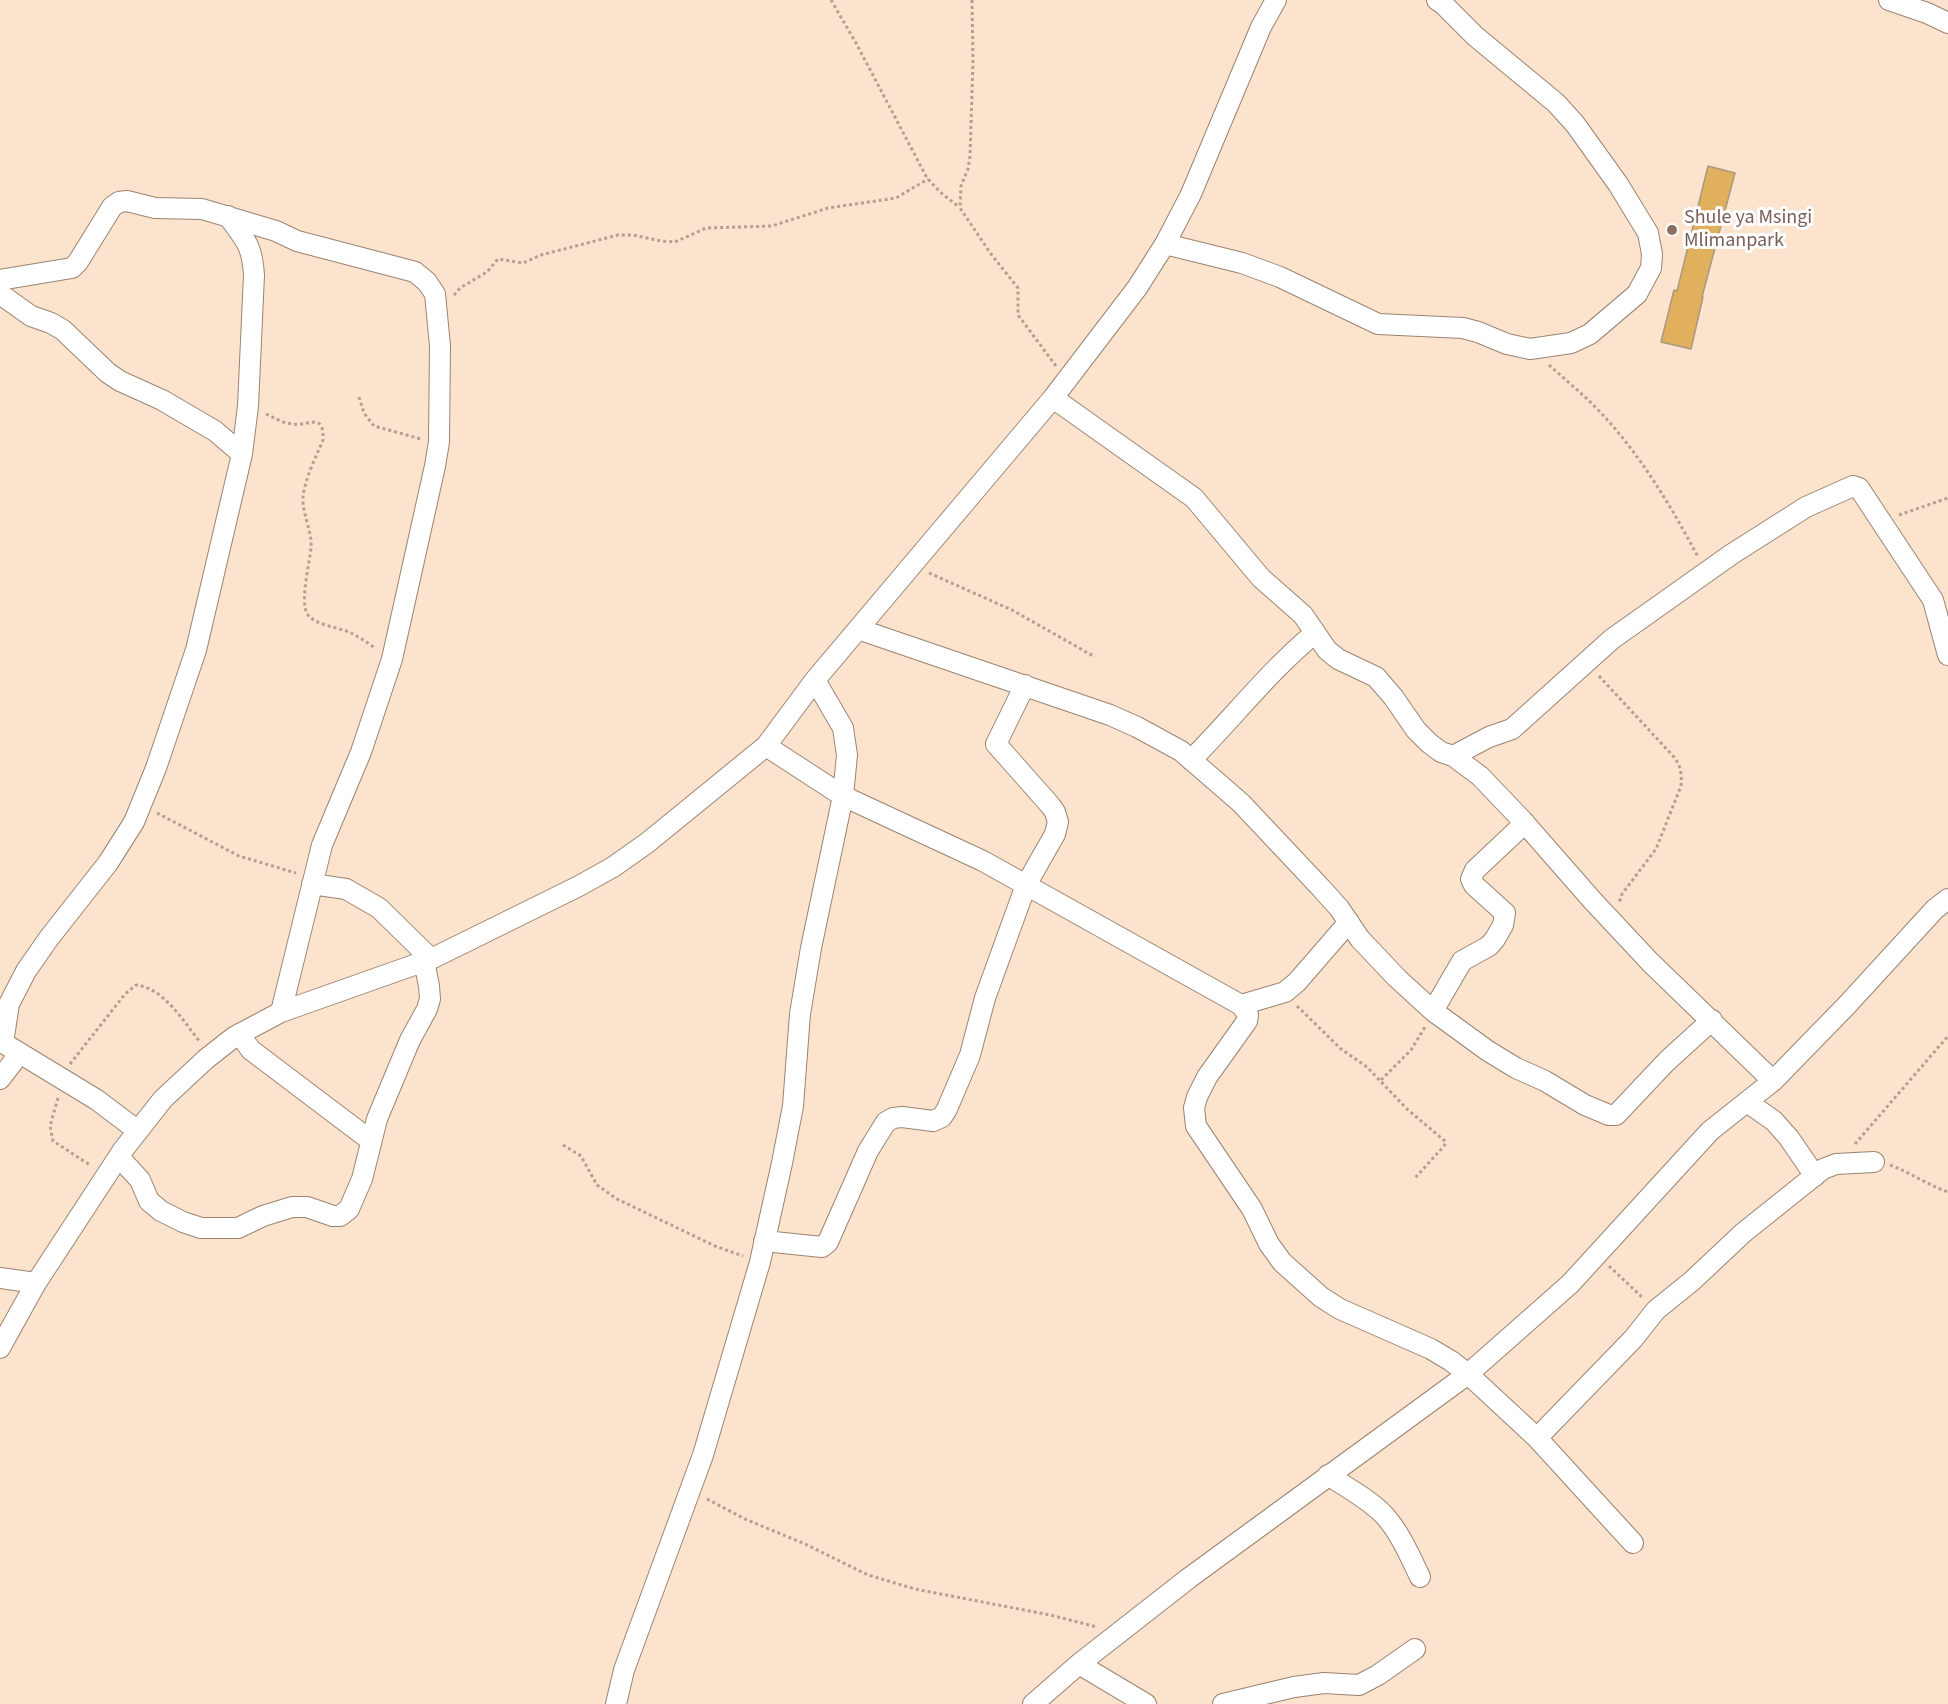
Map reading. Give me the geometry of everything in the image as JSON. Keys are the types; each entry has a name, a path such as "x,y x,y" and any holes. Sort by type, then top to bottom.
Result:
{"street":[{"path":"0,1348 36,1283 119,1157 163,1099 211,1054 239,1034 281,1012 428,960 579,886 613,867 647,843 766,746 815,680 1067,382 1137,288 1165,244 1191,194 1261,27 1276,0"},
{"path":"1889,0 1948,23"},
{"path":"1165,244 1242,263 1280,277 1378,324 1462,328 1507,344 1530,349 1571,344 1590,334 1637,294 1651,268 1653,254 1648,232 1589,143 1556,103 1475,36 1446,2"},
{"path":"0,280 72,268 112,207 119,202 138,203 155,208 202,209 228,216 276,231 297,241 415,272 427,282 435,294 440,346 439,442 429,501 392,659 361,752 326,834 281,1012"},
{"path":"0,1079 8,1046 9,1004 26,971 108,863 134,822 196,650 242,454 248,406 254,275 252,255 248,244 228,216"},
{"path":"252,255 276,231"},
{"path":"0,294 31,316 63,330 108,373 162,400 214,431 242,454"},
{"path":"1053,398 1194,498 1261,578 1303,615 1327,650 1338,659 1376,677 1416,730 1441,752 1453,756 1480,776 1616,926 1773,1081"},
{"path":"1453,756 1489,736 1512,729 1612,639 1732,554 1806,507 1854,486 1859,488 1933,600 1948,655"},
{"path":"858,629 1110,715 1181,751 1241,803 1321,888 1360,939 1433,1011 1510,1065 1545,1081 1585,1105 1609,1115 1616,1115 1667,1061 1712,1020"},
{"path":"1191,760 1279,666 1315,633"},
{"path":"616,1704 624,1670 703,1455 760,1262 793,1106 800,1014 811,948 843,796 847,755 843,728 815,680"},
{"path":"764,1241 822,1247 828,1242 868,1151 886,1122 902,1117 933,1121 942,1117 947,1109 970,1055 985,998 1026,885 1056,834 1058,822 1056,813 996,744 1025,685"},
{"path":"766,746 843,796 983,861 1241,1005 1248,1015 1247,1021 1207,1077 1197,1097 1194,1108 1196,1126 1252,1209 1269,1244 1282,1262 1322,1297 1340,1309 1431,1349 1468,1374 1537,1438 1633,1543"},
{"path":"1433,1011 1462,961 1489,946 1503,925 1505,914 1474,885 1471,879 1475,870 1525,823"},
{"path":"119,1157 140,1180 149,1201 160,1211 201,1228 238,1228 263,1215 292,1207 307,1207 333,1216 340,1215 349,1209 362,1179 370,1140 410,1040 428,1009 430,999 428,960 379,908 346,889 313,881"},
{"path":"1033,1704 1119,1633 1328,1475 1468,1374 1570,1284 1710,1131 1773,1081 1948,898"},
{"path":"1241,1005 1285,992 1297,982 1349,922"},
{"path":"239,1034 251,1050 370,1140"},
{"path":"8,1046 97,1100 138,1131"},
{"path":"1747,1102 1774,1121 1789,1138 1815,1176"},
{"path":"1537,1438 1633,1339 1656,1310 1692,1281 1743,1233 1823,1169 1836,1164 1874,1162"},
{"path":"0,1278 36,1283"},
{"path":"1328,1475 1385,1516 1404,1544 1420,1577"},
{"path":"1223,1704 1294,1687 1324,1683 1359,1684 1378,1676 1415,1649"},
{"path":"1079,1664 1146,1704"}],"path":[{"path":"831,0 928,180 960,208 991,254 1018,288 1018,315 1067,382"},
{"path":"960,208 961,186 968,169 970,156 972,0"},
{"path":"438,315 460,288 487,272 498,259 524,263 541,255 618,235 633,235 675,242 706,228 772,226 828,208 896,198 928,180"},
{"path":"1530,349 1601,412 1628,446 1655,482 1706,572"},
{"path":"359,398 364,413 374,426 407,436 439,442"},
{"path":"248,406 289,424 313,422 322,425 323,440 303,495 311,546 304,600 305,610 309,617 316,621 350,633 392,659"},
{"path":"1881,520 1948,498"},
{"path":"911,566 1012,610 1095,657"},
{"path":"1586,662 1679,763 1681,778 1681,786 1656,849 1622,894 1616,926"},
{"path":"142,805 239,856 313,881"},
{"path":"108,1175 53,1141 50,1126 62,1078 125,994 136,985 160,995 211,1054"},
{"path":"1285,992 1325,1034 1367,1067 1407,1109 1446,1142 1414,1178"},
{"path":"1380,1080 1411,1050 1433,1011"},
{"path":"1836,1164 1948,1036"},
{"path":"563,1145 581,1156 597,1185 617,1199 715,1246 760,1262"},
{"path":"1874,1162 1909,1172 1933,1187 1948,1192"},
{"path":"1598,1255 1656,1310"},
{"path":"690,1490 745,1519 805,1544 868,1575 915,1589 1050,1615 1119,1633"}],"building":[{"path":"1708,166 1735,173 1702,297 1691,349 1661,342 1674,290 1677,291"}],"place":[{"name":"Shule ya Msingi Mlimanpark","path":"1672,230"}]}
